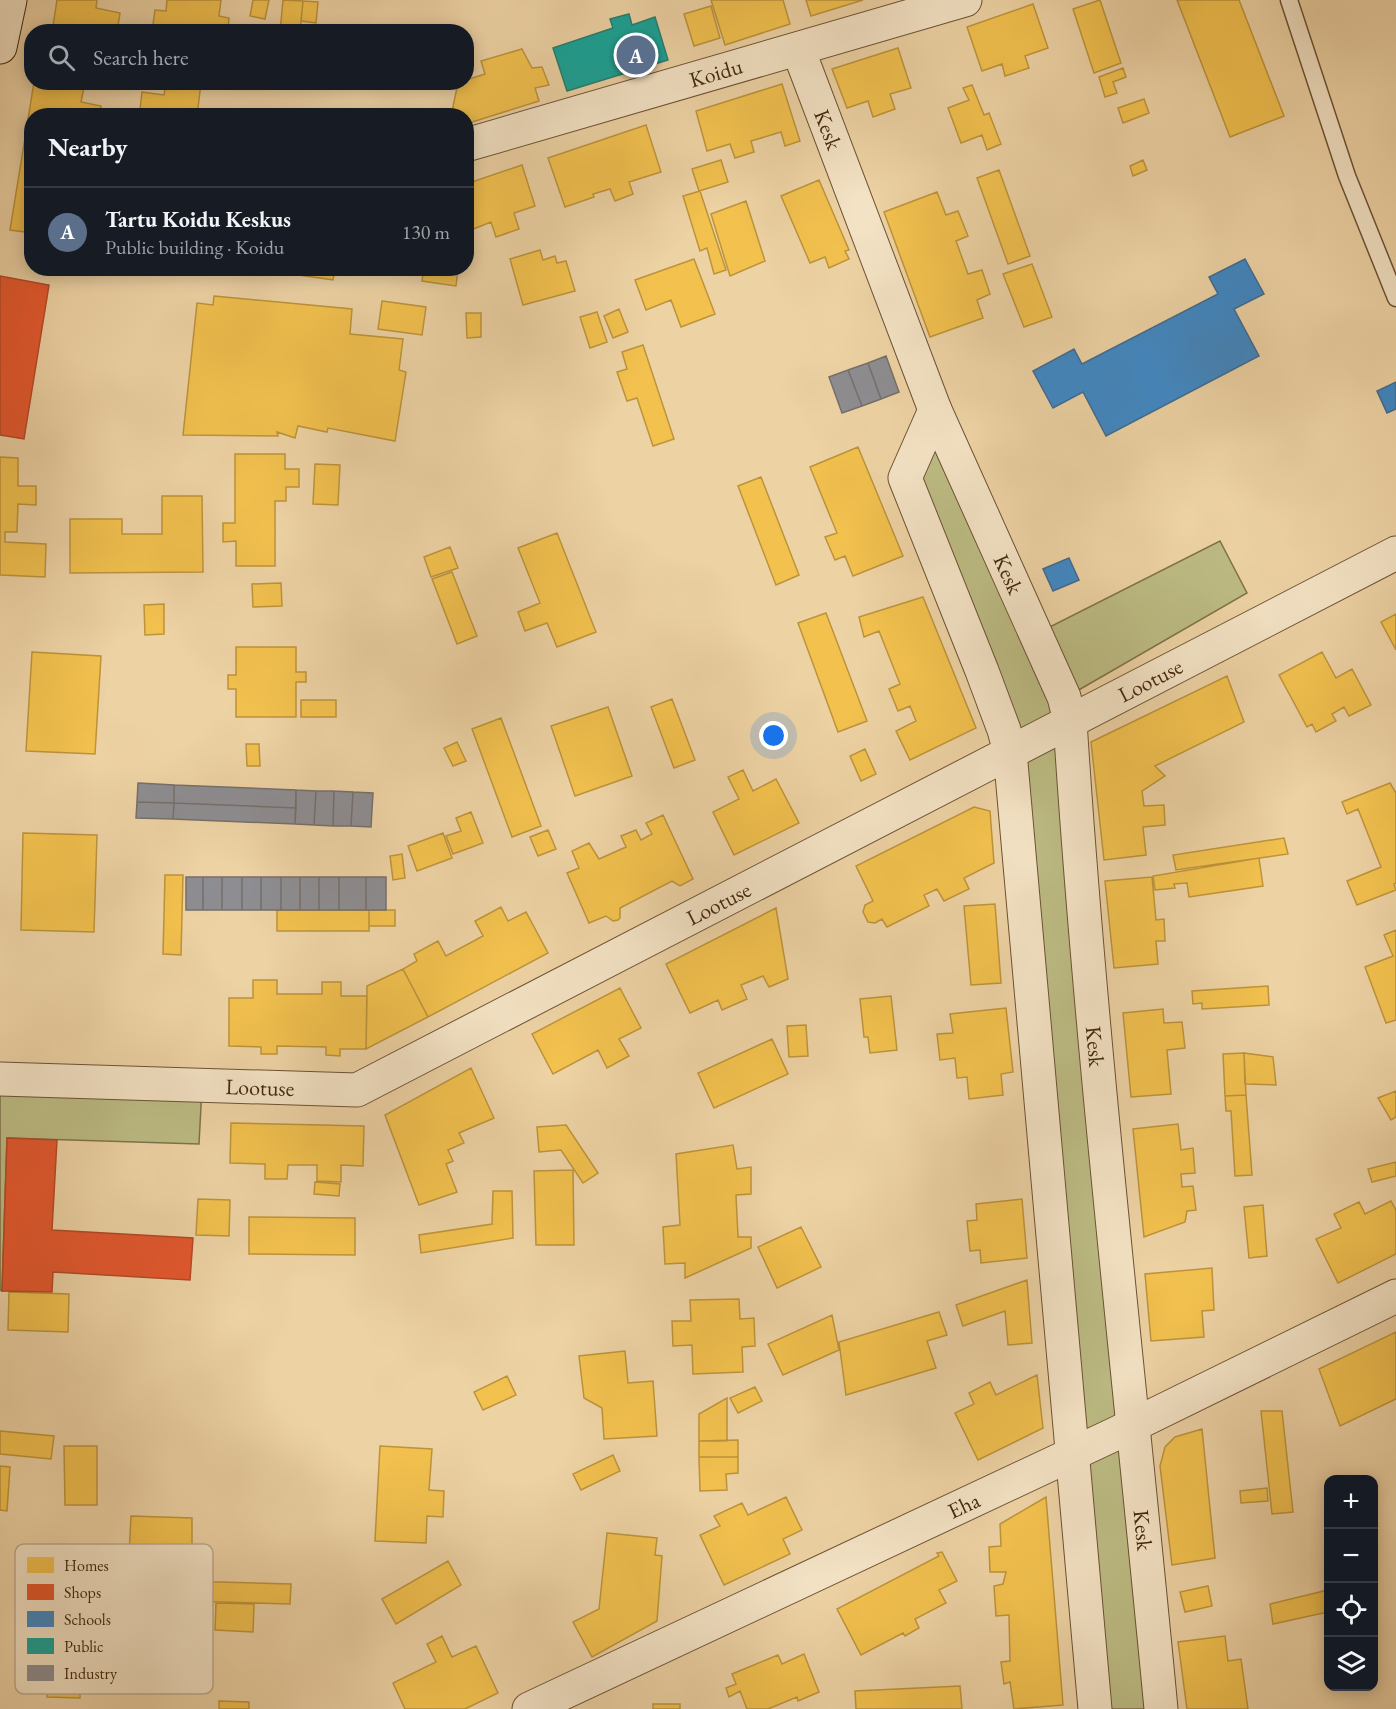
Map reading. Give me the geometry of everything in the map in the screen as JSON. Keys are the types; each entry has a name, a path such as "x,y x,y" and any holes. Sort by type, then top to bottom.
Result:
{"street":[{"path":"0,47 10,0"},
{"name":"Koidu","path":"474,143 965,0"},
{"name":"Kesk","path":"798,49 934,410 1064,697 1070,721 1079,873 1161,1709"},
{"path":"934,410 905,478 982,671 1010,752 1095,1709"},
{"name":"Lootuse","path":"0,1078 357,1090 1396,553"},
{"name":"Eha","path":"529,1709 1132,1425 1396,1296"}],"lane":[{"path":"1289,0 1347,176 1396,297"}],"shaded area":[{"path":"935,410 1040,632 1220,541 1247,593 1070,695 1161,1709 1095,1709 1010,752 905,478"},
{"path":"0,1083 202,1087 199,1144 7,1138 2,1291 0,1290"}],"building: Homes":[{"path":"57,0 97,0 96,8 120,13 118,24 53,24"},
{"path":"167,0 221,0 219,16 229,18 229,24 153,24 155,10 166,11"},
{"path":"253,0 269,0 265,19 250,16"},
{"path":"283,0 303,1 301,24 281,24"},
{"path":"711,0 783,0 790,24 725,45"},
{"path":"806,0 863,0 811,16"},
{"path":"1100,0 1121,63 1094,73 1073,9"},
{"path":"1177,0 1239,0 1284,116 1230,137"},
{"path":"303,1 318,2 316,23 301,21"},
{"path":"1033,4 1048,48 1025,56 1029,68 1005,76 1002,64 982,71 967,27"},
{"path":"711,6 720,38 694,46 684,14"},
{"path":"898,48 911,88 890,94 895,109 873,117 868,101 847,108 832,69"},
{"path":"522,49 532,68 542,67 549,85 535,88 539,101 474,121 474,108 453,108 457,90 474,90 474,77 485,74 481,61"},
{"path":"1123,68 1126,77 1113,82 1117,93 1105,97 1099,77"},
{"path":"782,84 800,141 785,146 781,132 751,141 754,152 735,158 730,144 707,151 696,111"},
{"path":"972,85 984,115 989,113 1001,144 987,150 982,135 961,143 948,108 969,100 963,88"},
{"path":"33,90 83,90 81,102 101,106 101,108 30,108"},
{"path":"165,90 200,90 198,108 140,108 142,92 164,95"},
{"path":"1144,99 1149,113 1123,123 1118,108"},
{"path":"646,125 661,172 629,182 633,194 615,201 610,189 565,207 548,158"},
{"path":"24,144 24,232 10,230"},
{"path":"721,160 728,182 699,191 692,169"},
{"path":"1143,160 1147,170 1133,176 1130,166"},
{"path":"522,165 535,206 514,213 519,229 496,237 491,222 474,229 474,181"},
{"path":"999,170 1030,256 1008,264 977,178"},
{"path":"819,180 849,250 845,251 849,259 829,268 825,257 810,263 781,196"},
{"path":"700,191 726,270 714,274 707,248 700,251 683,196"},
{"path":"937,192 946,215 958,211 968,236 956,241 968,274 982,270 990,294 977,300 983,318 930,337 884,212"},
{"path":"746,201 765,261 730,276 711,214"},
{"path":"540,250 543,260 555,256 557,263 566,261 575,291 523,305 510,259"},
{"path":"694,259 715,314 681,327 671,300 646,310 635,280"},
{"path":"1032,264 1052,317 1024,327 1003,274"},
{"path":"306,276 334,276 333,280"},
{"path":"423,276 457,276 456,286 422,281"},
{"path":"214,296 352,309 350,334 403,339 399,370 406,372 395,441 328,428 327,432 298,426 295,438 277,432 278,436 183,435 197,303 213,305"},
{"path":"382,301 426,307 422,335 378,329"},
{"path":"619,309 628,332 613,338 604,316"},
{"path":"597,312 607,342 590,348 580,317"},
{"path":"466,313 481,313 481,337 467,338"},
{"path":"643,345 674,439 653,446 637,398 627,401 617,372 627,369 622,352"},
{"path":"858,447 903,556 853,576 845,556 835,560 825,537 837,533 810,467"},
{"path":"235,454 285,454 285,469 299,469 299,487 286,487 286,501 275,501 275,566 236,566 236,541 223,542 223,523 235,523"},
{"path":"0,457 18,458 18,486 36,486 36,505 18,504 17,532 5,532 5,542 46,544 45,577 0,575"},
{"path":"315,464 340,465 338,505 313,504"},
{"path":"761,477 799,575 776,585 738,486"},
{"path":"162,496 202,496 203,572 70,573 70,519 122,519 122,534 162,534"},
{"path":"557,533 596,632 557,647 547,623 525,631 518,612 540,603 518,548"},
{"path":"450,547 458,568 431,577 424,557"},
{"path":"452,572 477,636 457,644 432,579"},
{"path":"281,583 282,606 253,607 252,584"},
{"path":"923,597 976,728 910,760 896,731 916,721 910,706 898,711 889,689 900,684 879,631 864,637 859,617"},
{"path":"164,604 164,634 145,635 144,605"},
{"path":"826,613 867,721 838,732 798,623"},
{"path":"1396,614 1396,650 1381,622"},
{"path":"236,647 296,647 296,672 306,672 306,682 296,682 296,717 236,717 236,689 228,689 228,675 236,675"},
{"path":"32,652 101,656 95,754 26,751"},
{"path":"1322,652 1336,678 1352,669 1371,705 1349,716 1344,707 1332,714 1336,721 1316,732 1312,724 1307,727 1279,675"},
{"path":"1227,676 1244,722 1155,766 1165,776 1142,791 1144,806 1164,805 1165,825 1143,827 1146,855 1104,860 1091,742"},
{"path":"672,699 695,760 674,768 651,707"},
{"path":"301,700 336,700 336,717 301,717"},
{"path":"608,707 632,776 575,796 551,726"},
{"path":"501,718 541,826 512,837 472,729"},
{"path":"457,742 466,761 453,766 444,748"},
{"path":"246,744 259,744 260,766 247,766"},
{"path":"865,749 876,774 861,781 850,756"},
{"path":"743,770 753,791 776,779 799,823 734,855 713,812 739,799 728,777"},
{"path":"1390,783 1396,793 1396,883 1394,884 1396,890 1357,905 1347,881 1381,867 1358,809 1347,814 1342,802"},
{"path":"974,807 990,811 994,863 964,878 969,889 944,901 937,889 924,895 929,906 887,927 882,919 875,923 868,922 863,912 865,905 873,901 856,866"},
{"path":"471,812 483,843 453,854 446,836 461,831 456,818"},
{"path":"663,815 693,879 680,886 672,881 620,908 618,920 613,921 606,916 589,923 567,873 579,868 572,851 589,843 599,859 626,847 621,836 636,830 641,840 652,834 646,823"},
{"path":"548,830 556,849 538,856 530,837"},
{"path":"23,833 97,835 94,932 21,930"},
{"path":"443,833 452,858 417,871 408,846"},
{"path":"1284,838 1288,854 1176,870 1173,855"},
{"path":"402,854 405,878 393,880 390,856"},
{"path":"1259,858 1263,886 1189,897 1187,883 1174,884 1175,888 1155,890 1153,876"},
{"path":"165,875 183,875 181,955 163,954"},
{"path":"1152,877 1156,920 1164,919 1165,941 1156,941 1158,964 1114,968 1105,881"},
{"path":"995,904 1001,983 971,985 964,906"},
{"path":"501,907 508,921 526,912 548,953 428,1017 403,969 417,961 414,954 438,941 446,956 483,936 475,921"},
{"path":"776,908 788,979 769,987 763,976 741,985 747,999 722,1010 718,1000 690,1013 666,964"},
{"path":"277,910 369,910 369,931 277,931"},
{"path":"369,910 395,910 395,926 369,926"},
{"path":"1396,930 1396,1020 1386,1023 1365,967 1393,956 1384,935"},
{"path":"403,969 428,1017 366,1049 367,986"},
{"path":"253,980 277,980 277,994 322,994 322,982 341,982 341,996 367,996 366,1049 340,1049 340,1056 326,1055 326,1047 277,1046 277,1054 261,1054 261,1047 229,1046 229,998 253,998"},
{"path":"1268,986 1269,1005 1202,1009 1202,1003 1193,1004 1192,991"},
{"path":"620,988 641,1028 619,1039 629,1056 607,1068 598,1050 553,1074 532,1034"},
{"path":"891,996 897,1050 870,1053 868,1037 864,1037 860,999"},
{"path":"1006,1008 1013,1072 1001,1074 1003,1095 969,1099 967,1077 957,1078 955,1058 940,1060 937,1034 953,1033 950,1014"},
{"path":"1163,1009 1164,1023 1182,1022 1185,1048 1167,1050 1171,1094 1131,1097 1123,1013"},
{"path":"806,1025 808,1056 789,1057 787,1026"},
{"path":"772,1039 788,1074 714,1108 698,1073"},
{"path":"1244,1053 1273,1057 1276,1085 1245,1084"},
{"path":"1244,1053 1246,1095 1225,1096 1223,1054"},
{"path":"471,1068 494,1118 459,1133 464,1143 448,1150 453,1161 446,1164 457,1192 419,1205 385,1115"},
{"path":"1396,1091 1396,1117 1391,1120 1378,1098"},
{"path":"1246,1095 1252,1175 1235,1176 1231,1111 1226,1111 1225,1096"},
{"path":"231,1123 364,1126 363,1166 341,1165 341,1182 317,1181 317,1165 288,1165 287,1179 265,1179 265,1164 230,1163"},
{"path":"1178,1124 1181,1150 1193,1148 1195,1173 1181,1174 1182,1187 1193,1186 1196,1210 1187,1211 1185,1222 1144,1237 1133,1129"},
{"path":"566,1125 598,1173 583,1183 561,1150 539,1152 537,1127"},
{"path":"733,1145 737,1169 751,1167 751,1194 736,1195 738,1237 751,1237 751,1248 685,1278 685,1263 665,1264 663,1227 680,1225 676,1154"},
{"path":"1396,1162 1396,1176 1372,1182 1368,1169"},
{"path":"573,1170 574,1245 536,1245 534,1171"},
{"path":"315,1182 340,1184 339,1196 314,1194"},
{"path":"493,1191 512,1191 513,1238 421,1253 419,1235 492,1224"},
{"path":"198,1199 230,1200 229,1236 196,1235"},
{"path":"1022,1199 1027,1258 981,1263 980,1250 970,1251 967,1221 977,1220 976,1204"},
{"path":"1391,1201 1396,1210 1396,1254 1338,1283 1316,1239 1341,1228 1334,1214 1359,1202 1365,1214"},
{"path":"1263,1205 1267,1256 1249,1258 1244,1207"},
{"path":"249,1217 355,1218 355,1255 249,1254"},
{"path":"801,1227 821,1267 777,1288 758,1247"},
{"path":"1212,1268 1214,1310 1202,1311 1204,1337 1151,1341 1145,1274"},
{"path":"1027,1280 1032,1343 1008,1345 1005,1311 963,1326 956,1305"},
{"path":"9,1292 69,1294 68,1332 8,1330"},
{"path":"739,1299 740,1319 754,1318 755,1346 742,1347 743,1372 693,1374 692,1345 673,1346 672,1321 691,1321 690,1300"},
{"path":"939,1312 947,1335 927,1341 936,1368 846,1395 839,1342"},
{"path":"832,1315 839,1350 783,1375 768,1344"},
{"path":"1396,1332 1396,1399 1340,1426 1319,1369"},
{"path":"625,1351 628,1383 653,1381 657,1436 604,1439 602,1408 584,1398 579,1356"},
{"path":"1037,1375 1043,1428 978,1460 955,1413 974,1404 969,1393 990,1382 996,1395"},
{"path":"507,1376 516,1395 483,1410 474,1392"},
{"path":"755,1387 762,1401 738,1413 730,1398"},
{"path":"727,1398 727,1441 699,1441 699,1414"},
{"path":"1261,1411 1282,1411 1293,1512 1272,1514"},
{"path":"1202,1429 1215,1558 1172,1565 1160,1466 1165,1447 1175,1437"},
{"path":"0,1431 54,1436 51,1459 0,1454"},
{"path":"738,1440 738,1457 699,1457 699,1441"},
{"path":"64,1446 97,1446 97,1505 65,1505"},
{"path":"380,1446 432,1449 429,1490 444,1491 443,1517 427,1516 426,1543 375,1541"},
{"path":"613,1455 620,1471 581,1490 573,1474"},
{"path":"699,1457 738,1457 738,1473 726,1474 727,1490 700,1491"},
{"path":"0,1466 10,1467 7,1511 0,1510"},
{"path":"1267,1488 1268,1501 1241,1503 1240,1491"},
{"path":"786,1497 802,1530 783,1539 790,1554 724,1585 700,1535 720,1526 714,1516 742,1503 748,1515"},
{"path":"1046,1497 1063,1705 1014,1709 1010,1682 1004,1684 1001,1662 1010,1661 1009,1615 996,1616 994,1586 1003,1584 1006,1572 990,1572 989,1547 1001,1546 1000,1524"},
{"path":"131,1516 192,1518 192,1544 130,1544"},
{"path":"607,1533 657,1538 655,1555 662,1556 657,1621 592,1657 573,1622 599,1609"},
{"path":"942,1552 957,1581 939,1590 946,1603 915,1619 919,1628 905,1636 903,1633 861,1655 837,1609 939,1556 937,1553"},
{"path":"448,1561 461,1585 396,1624 382,1599"},
{"path":"213,1582 291,1584 290,1604 213,1602"},
{"path":"1208,1586 1212,1606 1185,1612 1180,1592"},
{"path":"1324,1591 1324,1613 1273,1624 1270,1604"},
{"path":"216,1603 254,1604 253,1632 215,1630"},
{"path":"442,1636 452,1657 476,1646 498,1693 465,1709 405,1709 393,1683 436,1662 427,1644"},
{"path":"1225,1636 1228,1661 1241,1659 1248,1709 1187,1709 1178,1642"},
{"path":"804,1654 819,1692 798,1701 797,1697 768,1709 747,1709 740,1691 729,1697 726,1688 736,1684 732,1674 778,1655 782,1664"},
{"path":"960,1686 962,1709 856,1709 855,1691"},
{"path":"47,1694 80,1694 80,1698 47,1697"},
{"path":"219,1701 249,1702 249,1709 219,1709"},
{"path":"653,1704 680,1704 680,1709 653,1709"}],"building: Shops":[{"path":"0,276 49,285 24,439 0,435"},
{"path":"7,1138 57,1140 52,1230 193,1238 190,1280 53,1272 52,1292 2,1291"}],"building: Schools":[{"path":"1245,259 1264,294 1234,309 1259,356 1106,436 1083,392 1053,408 1033,371 1074,349 1082,364 1218,294 1209,277"},
{"path":"1396,382 1396,409 1387,413 1377,391"},
{"path":"1069,558 1079,580 1053,591 1043,569"}],"building: Public":[{"path":"629,14 632,25 655,17 668,60 567,91 553,48 613,28 610,19"}],"building: Industry":[{"path":"886,356 899,392 881,399 868,363"},
{"path":"868,363 881,399 862,406 848,370"},
{"path":"848,370 862,406 842,413 829,377"},
{"path":"138,783 174,785 174,803 137,802"},
{"path":"174,785 296,790 296,808 174,803"},
{"path":"296,790 316,791 314,825 295,824"},
{"path":"316,791 334,791 333,826 314,825"},
{"path":"334,791 353,792 351,826 333,826"},
{"path":"353,792 373,793 371,827 351,826"},
{"path":"137,802 174,803 173,819 136,818"},
{"path":"174,803 296,808 295,824 173,819"},
{"path":"186,877 203,877 203,910 186,910"},
{"path":"203,877 222,877 222,910 203,910"},
{"path":"222,877 242,877 242,910 222,910"},
{"path":"242,877 261,877 261,910 242,910"},
{"path":"261,877 281,877 281,910 261,910"},
{"path":"281,877 300,877 300,910 281,910"},
{"path":"300,877 319,877 319,910 300,910"},
{"path":"319,877 339,877 339,910 319,910"},
{"path":"339,877 366,877 366,910 339,910"},
{"path":"366,877 386,877 386,910 366,910"}],"place":[{"name":"Tartu Koidu Keskus","path":"636,55"}]}
